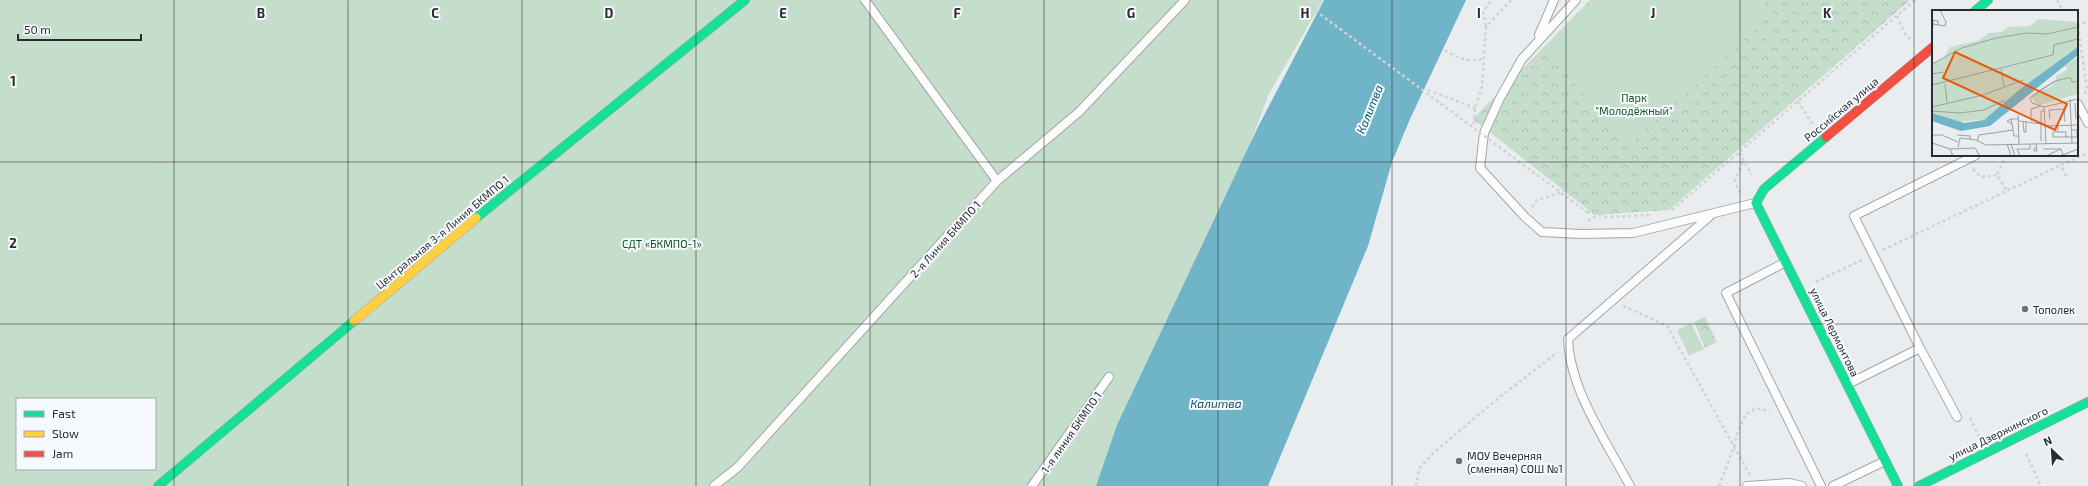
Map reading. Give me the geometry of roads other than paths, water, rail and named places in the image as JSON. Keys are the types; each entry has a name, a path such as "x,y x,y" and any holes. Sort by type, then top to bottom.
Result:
{"street":[{"name":"Центральная 3-я Линия БКМПО 1","path":"158,486 523,179 745,0"},
{"path":"1976,10 1988,0"},
{"name":"Российская улица","path":"1756,203 1763,190 1932,48"},
{"name":"улица Лермонтова","path":"1756,203 1787,262 1898,486"},
{"name":"улица Дзержинского","path":"1919,486 2088,402"}],"lane":[{"path":"865,0 997,181"},
{"name":"2-я Линия БКМПО 1","path":"714,486 738,467 997,181 1079,112 1185,0"},
{"path":"1536,42 1554,0"},
{"path":"1576,0 1522,59 1500,98 1484,132 1480,168 1525,217 1542,232 1582,234 1633,233 1756,203"},
{"path":"1925,54 1931,61"},
{"path":"2078,104 2088,123"},
{"path":"1957,417 1920,348 1854,216 1974,156"},
{"path":"1630,486 1576,384 1569,358 1568,339 1712,214"},
{"path":"1787,262 1726,293 1821,486"},
{"path":"1847,384 1920,348"},
{"name":"1-я линия БКМПО 1","path":"1032,486 1109,377"},
{"path":"1833,486 1886,460"},
{"path":"1751,485 1790,483 1802,486"}],"water":[{"name":"Калитва","path":"1324,0 1466,0 1410,119 1392,162 1368,246 1268,486 1096,486 1117,425 1257,129"}],"place":[{"name":"Тополек","path":"2025,309"},
{"name":"МОУ Вечерняя (сменная) СОШ №1","path":"1459,461"}],"park label":[{"name":"Парк \"Молодёжный\"","path":"1634,103"},
{"name":"СДТ «БКМПО-1»","path":"662,243"}]}
